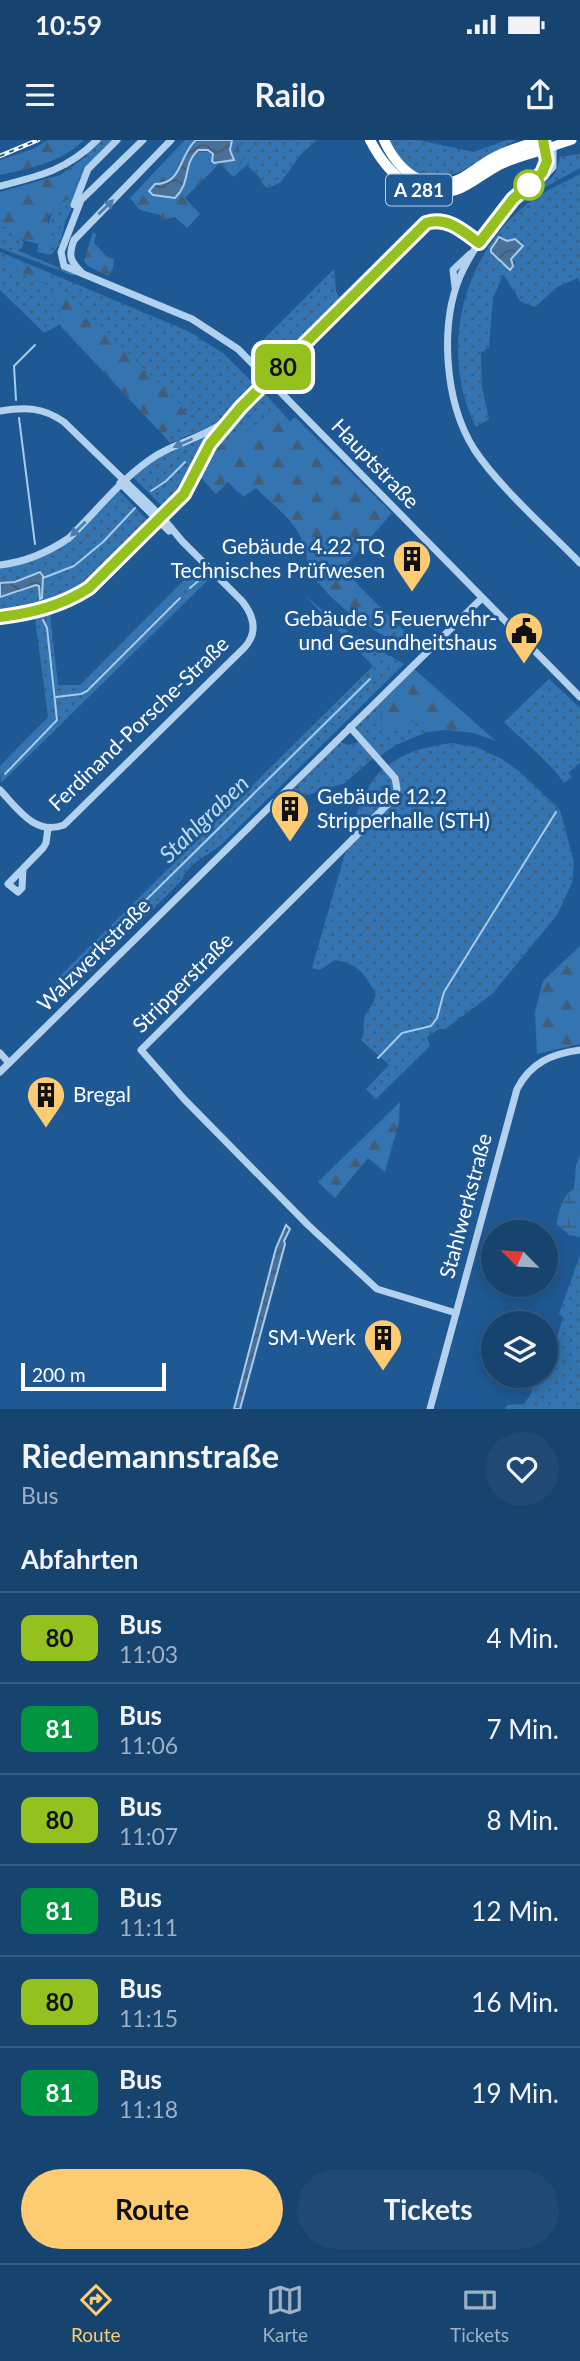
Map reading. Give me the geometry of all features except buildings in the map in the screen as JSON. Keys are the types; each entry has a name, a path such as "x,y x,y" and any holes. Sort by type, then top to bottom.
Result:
{"highway":[{"name":"A 281","path":"370,140 378,156 397,178 411,187 433,193 458,189 547,143"},
{"name":"A 281","path":"384,140 391,155 403,170 416,179 434,184 461,178 518,144 547,143"}],"main road":[{"path":"547,143 572,140"}],"street":[{"path":"0,186 60,169 97,140"},
{"path":"83,273 64,266 61,261 66,225 80,196 88,169 117,140"},
{"path":"80,196 145,140"},
{"path":"83,273 70,259 69,253 74,240 164,152 171,140"},
{"path":"547,143 547,161 542,173 508,206 479,243 453,270 456,292 449,323 448,364 454,403 475,450 491,472 580,563"},
{"path":"0,565 22,562 55,547 69,538 124,483 158,455 221,424 275,375 426,223 433,221 454,225 479,243"},
{"name":"Hauptstraße","path":"83,273 192,319 238,349 580,697"},
{"path":"0,617 33,612 71,600 89,588 184,494 210,444 241,407"},
{"name":"Ferdinand-Porsche-Straße","path":"0,411 31,408 55,415 248,609 254,625 251,639 69,821 59,827 48,828"},
{"name":"Walzwerkstraße","path":"0,1072 482,598"},
{"name":"Stripperstraße","path":"350,727 395,778 395,797 141,1050 184,1099 308,1225 377,1289 456,1313"},
{"path":"0,790 33,823 48,828 46,844 23,869"},
{"name":"Stahlwerkstraße","path":"430,1409 517,1089 540,1062 555,1055 580,1050"},
{"path":"0,1053 9,1063"}],"green space":[{"path":"48,140 84,140 55,159 0,175 0,160 33,149"},
{"path":"100,140 114,140 92,162 65,223 60,244 51,255 37,252 38,249 44,250 53,212 62,202 70,199 84,166 90,160 86,154"},
{"path":"185,140 196,140 177,172 168,182 161,184 153,195 175,198 187,176 187,163 198,150 208,150 221,163 234,159 230,150 232,140 238,140 239,152 245,155 238,167 241,170 234,177 219,164 185,198 200,214 187,228 175,217 163,220 160,215 140,210 130,198"},
{"path":"238,140 317,140 301,154 281,182 269,188 264,186 247,165 241,170 238,168 245,156 239,152"},
{"path":"389,140 417,140 474,152 507,140 516,140 460,172 440,178 418,175 399,159"},
{"path":"580,154 580,168 512,209 552,177 560,157"},
{"path":"87,156 90,160 84,166 70,199 63,200 48,217 48,229 53,237 44,250 38,249 38,244 20,239 16,229 0,226 0,192 60,175"},
{"path":"580,174 580,283 578,278 557,287 535,307 521,302 503,274 493,299 489,347 481,353 482,388 489,419 476,427 465,398 459,367 458,337 463,306 473,277 487,250 505,225 528,203"},
{"path":"0,226 16,229 24,242 22,248 17,250 75,274 74,276 0,248"},
{"path":"93,232 96,234 94,243 107,257 114,259 108,276 88,266 84,261"},
{"path":"0,252 190,332 224,354 255,385 222,419 170,443 162,434 186,414 51,277 34,280 49,284 68,334 59,325 44,333 0,290"},
{"path":"11,258 51,277 187,414 162,434 68,334 49,284 34,280 6,263"},
{"path":"334,269 336,291 341,300 332,306 269,373 250,353"},
{"path":"264,393 277,407 234,442 214,449 227,431"},
{"path":"277,407 290,421 295,417 392,513 345,566 359,586 420,647 415,652 359,620 323,589 311,572 304,544 298,533 288,519 256,488 243,497 228,482 216,494 201,478 214,449 234,442"},
{"path":"210,433 213,436 184,487 165,509 133,477 157,457"},
{"path":"119,491 150,523 100,572 84,583 48,601 0,613 0,597 36,585 39,585 40,598 43,592 40,572 15,582 0,583 0,567 19,564 74,536"},
{"path":"199,565 211,577 1,783 0,766 48,717 35,618 50,613 58,685 80,685"},
{"path":"304,595 349,632 404,664 224,842 195,863 181,881 95,967 74,984 53,991 58,985 55,981 373,666"},
{"path":"413,668 496,741 474,733 446,730 427,732 422,719 382,738 381,700"},
{"path":"549,679 580,708 580,763 568,773 572,777 564,783 504,722"},
{"path":"381,700 382,737 423,718 427,732 396,745 380,756 359,733 357,726"},
{"path":"340,742 348,745 359,742 373,758 345,783 298,798 291,792"},
{"path":"451,743 476,747 502,759 519,771 560,810 574,862 572,883 557,915 492,994 445,1029 439,1029 427,1037 430,1046 376,1099 366,1089 389,1065 361,1040 365,1016 376,994 364,976 350,964 335,960 320,970 312,968 356,816 371,783 386,767 403,756"},
{"path":"580,946 580,1044 537,1054 535,1012 543,981"},
{"path":"400,1102 399,1122 385,1172 368,1158 335,1198 318,1182"},
{"path":"580,1155 580,1237 569,1235 558,1225 564,1199 574,1189 576,1165"},
{"path":"580,1255 580,1409 505,1409 507,1405 524,1404 533,1388 558,1388 558,1334 563,1317 559,1314"}],"water":[{"path":"196,140 232,140 230,150 234,160 214,163 213,154 208,150 198,150 190,161 184,185 175,198 153,195 149,191 155,184 164,183 176,174 190,146"},
{"path":"499,237 507,241 515,239 523,246 511,259 513,266 510,270 491,252"},
{"path":"40,572 43,576 42,598 40,599 39,586 36,585 0,597 0,583 15,582"},
{"path":"286,1225 290,1229 284,1241 240,1409 234,1409 276,1248"}],"waterway":[{"path":"16,400 14,366 35,345"},
{"path":"19,418 35,544"},
{"path":"151,491 166,481 185,462"},
{"path":"43,578 74,566 103,542 135,508"},
{"path":"190,588 198,581"},
{"path":"56,697 87,691 180,598"},
{"path":"5,774 57,720 47,628 43,620"},
{"name":"Stahlgraben","path":"60,981 68,977 370,679"},
{"path":"378,1058 402,1033 431,1026 437,1018 444,992 556,812"}],"railway":[{"path":"0,156 38,140"}],"bus line":[{"name":"80","path":"0,617 55,606 71,600 89,588 184,494 210,444 241,407 426,223 437,221 454,225 479,243 513,199 542,173 547,161 543,140"}],"place":[{"name":"Gebäude 4.22 TQ Technisches Prüfwesen","path":"412,593"},
{"name":"Gebäude 5 Feuerwehr- und Gesundheitshaus","path":"524,665"},
{"name":"Gebäude 12.2 Stripperhalle (STH)","path":"290,843"},
{"name":"Bregal","path":"46,1129"},
{"name":"SM-Werk","path":"383,1372"}]}
